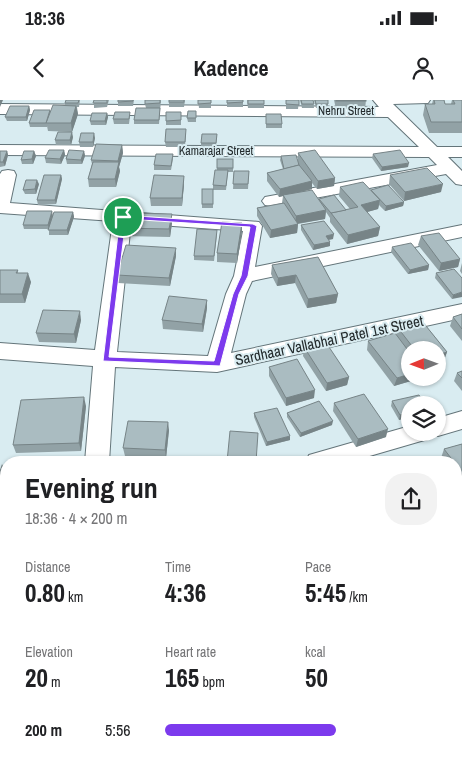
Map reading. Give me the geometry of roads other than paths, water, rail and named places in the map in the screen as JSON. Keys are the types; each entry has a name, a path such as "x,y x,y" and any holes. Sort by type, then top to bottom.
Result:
{"street":[{"path":"380,100 423,100"},
{"path":"380,100 462,180"},
{"name":"Nehru Street","path":"0,109 392,112"},
{"name":"Kamarajar Street","path":"0,150 462,152"},
{"path":"271,201 450,168"},
{"path":"8,175 0,207 253,226 244,276 236,294 217,364"},
{"path":"97,456 105,359 123,217"},
{"path":"244,276 462,231"},
{"name":"Sardhaar Vallabhai Patel 1st Street","path":"0,351 105,359 217,364 462,312"},
{"path":"446,425 462,420"},
{"path":"338,456 401,438"}]}
